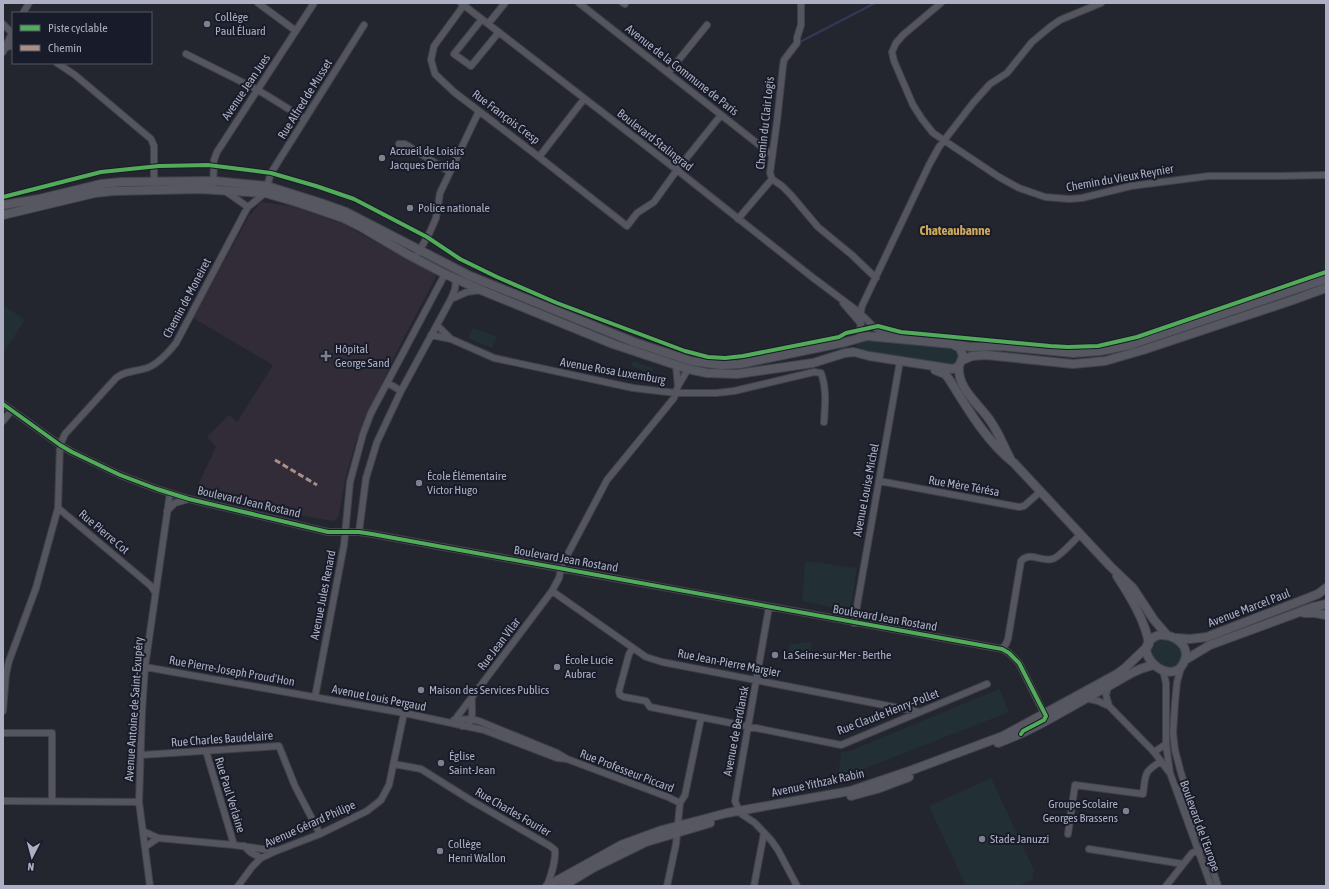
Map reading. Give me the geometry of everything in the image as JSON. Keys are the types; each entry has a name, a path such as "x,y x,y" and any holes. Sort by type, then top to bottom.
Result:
{"main road":[{"path":"3,205 40,199 100,184 122,182 154,185 214,185 266,190 321,203 346,212 470,276 634,342 691,361 709,364 732,365 751,362 867,336 911,339 971,347 1001,346 1073,353 1100,352 1130,345 1326,279"},
{"path":"3,215 94,193 154,185"},
{"path":"214,185 224,190 266,190 343,218 445,274 470,276"},
{"path":"450,265 455,276 481,290 614,344 688,369 707,373 737,374 812,362 845,353 860,353 864,355 953,369 972,356 986,355 1073,364 1105,361 1143,350 1326,288"},
{"path":"859,339 856,346 860,353"},
{"path":"957,345 962,351 959,377 961,382 989,419 1014,463"},
{"path":"918,363 945,374 990,441 1000,452 1014,463 1110,566 1134,588 1154,620 1167,635"},
{"path":"1110,566 1139,615 1147,636 1148,656 1150,660 1154,665 1163,670 1171,671 1180,668 1185,660 1186,656 1184,646 1176,638 1167,635 1156,636 1148,645"},
{"name":"Avenue Marcel Paul","path":"1176,638 1190,639 1207,637 1318,594 1326,588"},
{"name":"Avenue Marcel Paul","path":"1185,660 1210,645 1313,607 1326,604"},
{"path":"1295,614 1315,613 1326,615"},
{"name":"Avenue Yithzak Rabin","path":"560,882 594,860 639,838 740,812 838,794 866,786 1002,736 1117,674 1148,645"},
{"name":"Avenue Yithzak Rabin","path":"740,812 863,793 890,785 1021,734 1046,722 1085,698 1135,672 1154,665"},
{"name":"Avenue Yithzak Rabin","path":"547,886 560,882 677,829"}],"street":[{"path":"24,12 29,3"},
{"path":"258,3 296,31"},
{"name":"Avenue Jean Jues","path":"214,185 214,160 217,152 314,3"},
{"path":"488,24 505,3"},
{"name":"Avenue de la Commune de Paris","path":"579,3 772,155"},
{"name":"Chemin du Clair Logis","path":"801,3 801,25 797,43 784,60 782,66 770,173 772,179 791,195 818,227 852,255 876,278"},
{"name":"Chemin du Vieux Reynier","path":"942,3 903,34 896,43 892,52 894,62 913,105 933,132 944,141 999,177 1019,188 1032,193 1056,198 1082,198 1120,188 1209,176 1326,175"},
{"path":"859,339 861,324 860,313 862,306 936,152 973,103 990,84 1007,73 1032,42 1060,20 1101,3"},
{"name":"Boulevard Stalingrad","path":"463,4 836,294 881,332 911,339"},
{"name":"Rue François Cresp","path":"463,4 434,46 431,60 435,74 454,92 539,156 627,226 637,213 654,202 677,170"},
{"path":"482,19 454,54 471,66 498,32"},
{"path":"3,24 12,32"},
{"name":"Rue Alfred de Musset","path":"266,190 271,173 364,25"},
{"path":"668,72 707,25"},
{"path":"3,27 12,32"},
{"path":"4,48 12,35"},
{"path":"186,54 258,90 305,119"},
{"path":"58,64 151,138 154,146 154,185"},
{"path":"539,156 584,99"},
{"path":"415,258 429,234 436,218 440,193 479,111"},
{"path":"677,170 721,115"},
{"path":"399,144 405,144 450,172"},
{"path":"738,219 772,179"},
{"path":"224,190 248,208"},
{"name":"Chemin de Moneiret","path":"60,445 65,434 116,378 123,373 147,368 158,361 176,343 248,208 266,190"},
{"name":"Avenue Jules Renard","path":"315,697 345,532 349,489 355,459 371,413 445,274"},
{"path":"359,532 366,478 374,450 401,390 451,298 455,289 455,276"},
{"path":"451,298 467,292 481,290"},
{"name":"Boulevard Stalingrad","path":"836,294 861,324"},
{"name":"Avenue Rosa Luxemburg","path":"437,325 450,339"},
{"name":"Avenue Rosa Luxemburg","path":"431,336 450,339 494,358 618,385 716,393 734,391 814,372 820,373 823,380 825,395 824,422"},
{"name":"Avenue Louise Michel","path":"854,623 900,361"},
{"path":"676,366 677,389"},
{"name":"Rue Jean Vilar","path":"456,720 552,591 558,581 562,567 607,480 671,403 688,369"},
{"path":"388,383 401,390"},
{"name":"Boulevard Jean Rostand","path":"3,404 60,445 120,475 189,499 328,532 359,532 562,567 854,623 1002,649"},
{"path":"3,421 12,410"},
{"path":"3,711 6,674 9,661 36,588 58,508 60,445"},
{"name":"Rue Mère Térésa","path":"879,481 1019,507 1024,506 1040,492"},
{"name":"Avenue Antoine de Saint-Exupéry","path":"150,886 139,802 145,667 170,493"},
{"path":"167,511 175,503 189,499"},
{"name":"Rue Pierre Cot","path":"58,508 151,586 155,592"},
{"path":"1054,716 1048,716 1045,713 1019,664 1009,653 1002,649 1008,638 1021,561 1028,556 1052,559 1057,557 1080,534"},
{"path":"136,574 152,578 158,574"},
{"name":"Rue Jean-Pierre Margier","path":"552,591 646,657 662,662 921,712"},
{"name":"Avenue de Berdiansk","path":"740,812 735,801 736,792 769,607"},
{"name":"Rue Claude Henry-Pollet","path":"633,648 620,685 620,695 646,701 650,707 841,744 987,684"},
{"name":"Rue Pierre-Joseph Proud'Hon","path":"145,667 315,697"},
{"name":"Boulevard de l'Europe","path":"1180,668 1177,682 1173,738 1181,773 1218,886"},
{"name":"Boulevard de l'Europe","path":"1163,670 1166,683 1166,744 1170,773 1211,886"},
{"path":"1108,687 1106,695 1109,706"},
{"name":"Avenue Louis Pergaud","path":"315,697 404,713 463,726"},
{"path":"456,720 463,726 472,719 472,697"},
{"path":"1085,698 1098,701 1109,706 1154,752 1170,773"},
{"name":"Avenue Gérard Philipe","path":"238,886 252,867 263,857 320,834 375,806 390,785 404,713"},
{"path":"1021,734 1023,731 1044,720 1046,716 1045,713"},
{"path":"667,886 680,803 685,795 701,718"},
{"name":"Avenue Louis Pergaud","path":"438,720 472,719"},
{"name":"Rue Professeur Piccard","path":"472,719 557,753 567,759 668,797 680,803"},
{"name":"Rue Professeur Piccard","path":"463,726 489,732 557,758 567,759"},
{"path":"3,733 52,733 52,800"},
{"path":"1154,752 1166,744"},
{"name":"Rue Charles Baudelaire","path":"141,755 279,746 294,786 320,834"},
{"name":"Rue Paul Verlaine","path":"206,751 234,845"},
{"path":"1068,834 1075,785 1142,794 1148,770 1161,761"},
{"name":"Rue Charles Fourier","path":"394,764 421,769 472,801 550,846 555,850 560,882"},
{"name":"Boulevard de l'Europe","path":"1170,773 1175,777 1195,831 1201,836"},
{"path":"3,801 52,800 139,802"},
{"path":"740,812 771,840 797,886"},
{"path":"143,831 158,838 244,846 276,851"},
{"path":"754,886 764,833"},
{"path":"145,847 158,838"},
{"path":"244,846 250,852 263,857"},
{"path":"258,848 263,857"},
{"path":"1166,886 1192,853 1205,848"},
{"path":"1088,849 1183,864"},
{"path":"250,852 252,867"}],"shaded area":[{"name":"Hôpital George Sand","path":"261,202 291,206 343,224 435,274 436,277 400,345 361,428 345,480 338,518 333,521 277,511 196,489 216,447 207,437 229,415 237,422 273,365 193,318 249,216"},
{"path":"3,305 25,320 3,353"},
{"path":"473,328 497,337 492,348 468,338"},
{"path":"859,339 957,345 963,360 947,368 858,350 856,346"},
{"path":"633,361 653,368 651,373 631,366"},
{"path":"805,561 857,568 850,611 802,601"},
{"path":"1159,635 1184,646 1181,668 1158,668 1148,646"},
{"path":"811,642 812,662 789,657 789,645"},
{"path":"999,689 1009,712 838,779 841,752 850,751"},
{"name":"Stade Januzzi","path":"991,778 1035,872 1032,874 1034,879 1018,886 966,886 929,806"}],"waterway":[{"path":"798,43 875,3"}],"marked path":[{"path":"275,460 317,485"}],"cycle path":[{"path":"3,197 101,172 159,166 208,165 271,173 354,199 427,237 460,259 557,303 685,351 708,357 725,358 743,356 839,337 846,333 878,326 901,332 1050,346 1098,346 1137,337 1326,272"},
{"path":"3,404 72,452 120,475 189,499 328,532 359,532 372,534 1002,649 1009,653 1019,663 1046,716 1044,720 1023,731 1021,734"}],"place":[{"name":"Collège Paul Éluard","path":"207,24"},
{"name":"Accueil de Loisirs Jacques Derrida","path":"382,158"},
{"name":"Police nationale","path":"410,208"},
{"name":"Hôpital George Sand","path":"326,356"},
{"name":"École Élémentaire Victor Hugo","path":"419,483"},
{"name":"La Seine-sur-Mer - Berthe","path":"775,655"},
{"name":"École Lucie Aubrac","path":"557,667"},
{"name":"Maison des Services Publics","path":"421,690"},
{"name":"Église Saint-Jean","path":"441,763"},
{"name":"Groupe Scolaire Georges Brassens","path":"1126,811"},
{"name":"Stade Januzzi","path":"982,839"},
{"name":"Collège Henri Wallon","path":"440,851"}],"district":[{"name":"Chateaubanne","path":"955,230"}]}
